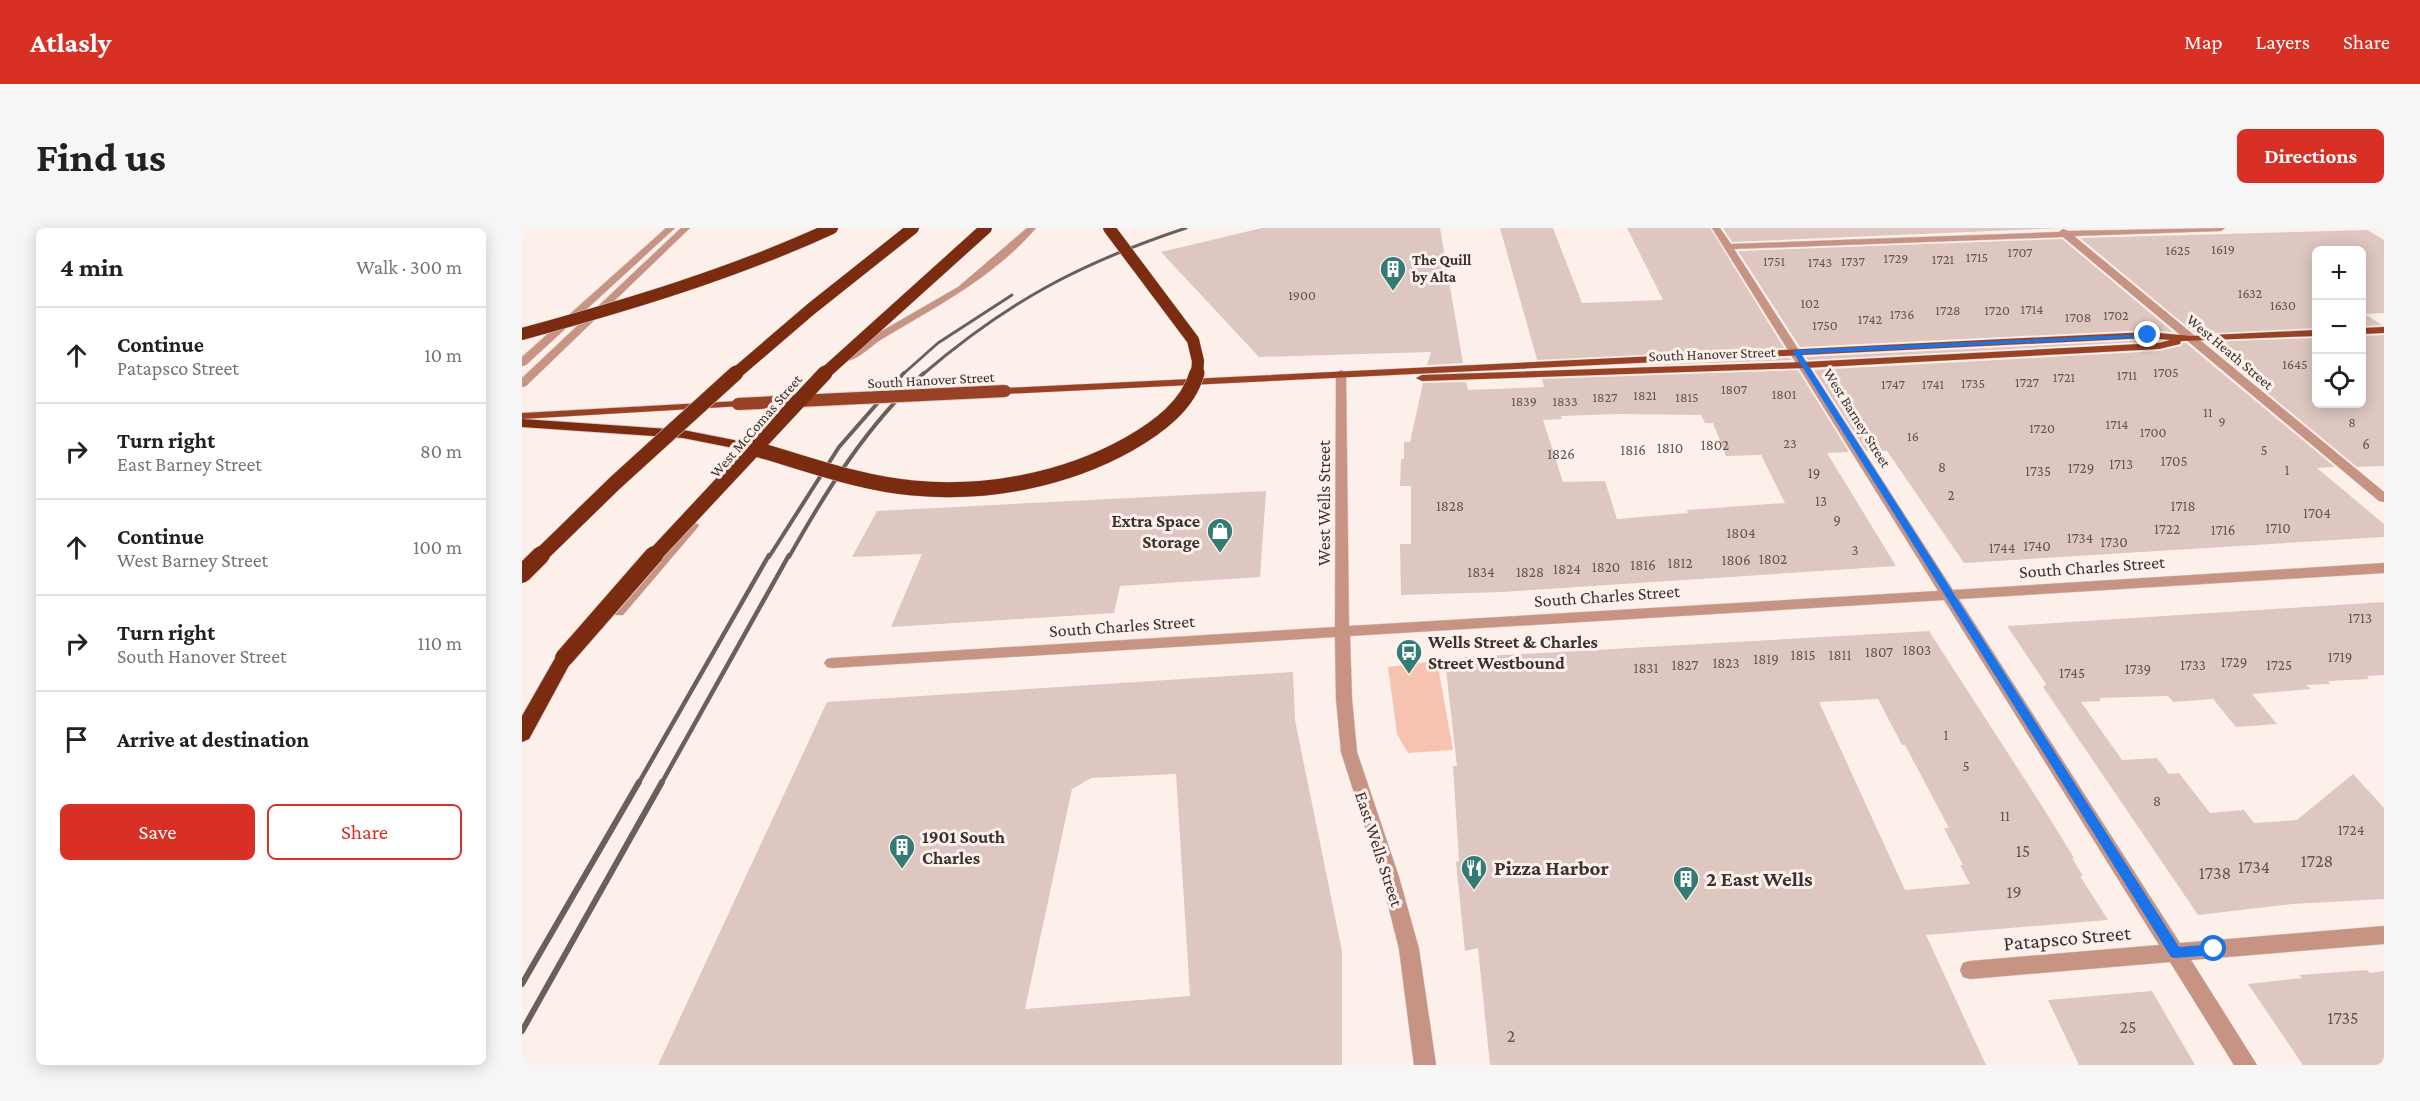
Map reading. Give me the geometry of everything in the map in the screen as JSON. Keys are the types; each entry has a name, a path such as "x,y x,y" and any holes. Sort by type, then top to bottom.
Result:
{"highway":[{"path":"522,334 664,293 755,261 832,228"},
{"path":"522,574 592,504 707,398 805,313 913,228"},
{"path":"522,709 682,524 794,405 887,316 986,228"},
{"path":"522,423 683,434 749,447 861,478 914,488 941,489 1000,485 1029,480 1087,464 1130,445 1156,428 1181,404 1194,384 1200,361 1190,334 1109,228"},
{"path":"522,734 564,658"}],"main road":[{"path":"2366,331 2384,330"},
{"name":"South Hanover Street","path":"522,416 1341,373 2148,335 2191,339 2312,333"},
{"name":"South Hanover Street","path":"1341,373 1436,379 1804,365 2159,346 2191,339"}],"street":[{"path":"522,363 671,228"},
{"path":"522,384 686,228"},
{"name":"West McComas Street","path":"618,612 789,411 817,383 856,351 967,284 1032,228"},
{"name":"West Barney Street","path":"1716,228 2246,1065"},
{"path":"1728,247 2061,231 2221,228"},
{"name":"West Heath Street","path":"2061,231 2384,498"},
{"name":"West Wells Street","path":"1341,373 1342,632"},
{"name":"South Charles Street","path":"832,663 2384,568"},
{"name":"East Wells Street","path":"1342,632 1344,699 1349,752 1390,877 1409,949 1425,1065"},
{"name":"Patapsco Street","path":"1970,970 2384,935"}],"shaded area":[{"path":"1437,661 1453,750 1408,753 1397,734 1388,667"}],"building":[{"name":"The Quill by Alta","path":"1262,228 1440,228 1463,363 1427,365 1431,352 1259,357 1161,252"},
{"path":"1500,228 1553,228 1582,303 1663,300 1627,228 1710,228 1784,348 1537,360"},
{"path":"1723,228 2061,228 1732,242"},
{"path":"2367,230 2384,240 2384,313 2366,314 2366,246 2312,246 2312,328 2196,334 2080,238"},
{"path":"2062,239 2173,332 2148,330 1800,347 1738,251"},
{"path":"2366,315 2382,325 2366,326"},
{"path":"2384,335 2384,466 2357,467 2206,342 2312,338 2312,408 2366,408 2366,336"},
{"path":"2155,341 1808,360 1806,357"},
{"path":"2186,343 2335,467 2317,468 2384,524 2384,537 1964,563 1887,451 1866,451 1814,370 2159,351 2181,346"},
{"path":"1790,358 1792,360 1627,366"},
{"path":"1798,370 1849,452 1827,453 1896,566 1503,592 1401,595 1400,544 1411,544 1411,486 1400,486 1401,459 1404,459 1404,442 1410,442 1423,383 1466,382 1468,390 1544,387 1542,379","holes":["1618,414 1701,415 1705,423 1713,423 1726,456 1761,455 1785,503 1687,510 1688,513 1617,519 1605,481 1563,482 1543,420 1562,419 1561,416"]},
{"path":"1266,491 1260,577 1120,586 1114,613 891,627 922,554 852,557 877,511"},
{"path":"2384,602 2384,675 2367,676 2369,679 2328,681 2330,684 2306,685 2311,689 2252,694 2277,724 2236,727 2213,699 2173,702 2168,696 2099,698 2101,701 2081,702 2122,760 2157,758 2169,774 2179,773 2210,813 2244,810 2254,823 2297,820 2353,774 2384,808 2384,899 2292,904 2198,915 2043,687 2046,684 2007,626"},
{"name":"2 East Wells","path":"1929,631 2042,806 2074,858 2072,858 2083,876 2080,876 2108,920 1926,935 1986,1065 1490,1065 1478,948 1465,951 1456,862 1459,861 1453,766 1457,766 1445,661 1469,657","holes":["1878,699 1902,745 1905,745 1949,828 1944,828 1970,884 1905,890 1819,702"]},
{"name":"1901 South Charles","path":"1293,672 1295,720 1342,951 1342,1065 658,1065 827,702","holes":["1176,774 1190,996 1025,1009 1072,789 1091,778"]},
{"path":"2367,970 2370,973 2384,971 2384,1065 2303,1065 2248,984 2302,978 2299,975"},
{"path":"2152,991 2195,1065 2079,1065 2048,1000"}],"railway":[{"path":"922,375 984,326 1046,287 1112,255 1186,228"},
{"path":"903,374 938,343 1012,295"},
{"path":"789,557 849,460 884,414 924,373"},
{"path":"769,557 839,447 903,374"},
{"path":"638,784 769,555"},
{"path":"661,784 789,555"},
{"path":"522,984 639,782"},
{"path":"522,1031 662,782"}],"place":[{"name":"The Quill by Alta","path":"1393,292"},
{"name":"Extra Space Storage","path":"1220,554"},
{"name":"Wells Street & Charles Street Westbound","path":"1409,675"},
{"name":"1901 South Charles","path":"902,870"},
{"name":"Pizza Harbor","path":"1474,891"},
{"name":"2 East Wells","path":"1686,902"}],"route":[{"path":"2148,335 1796,352 2175,953 2214,949"}]}
